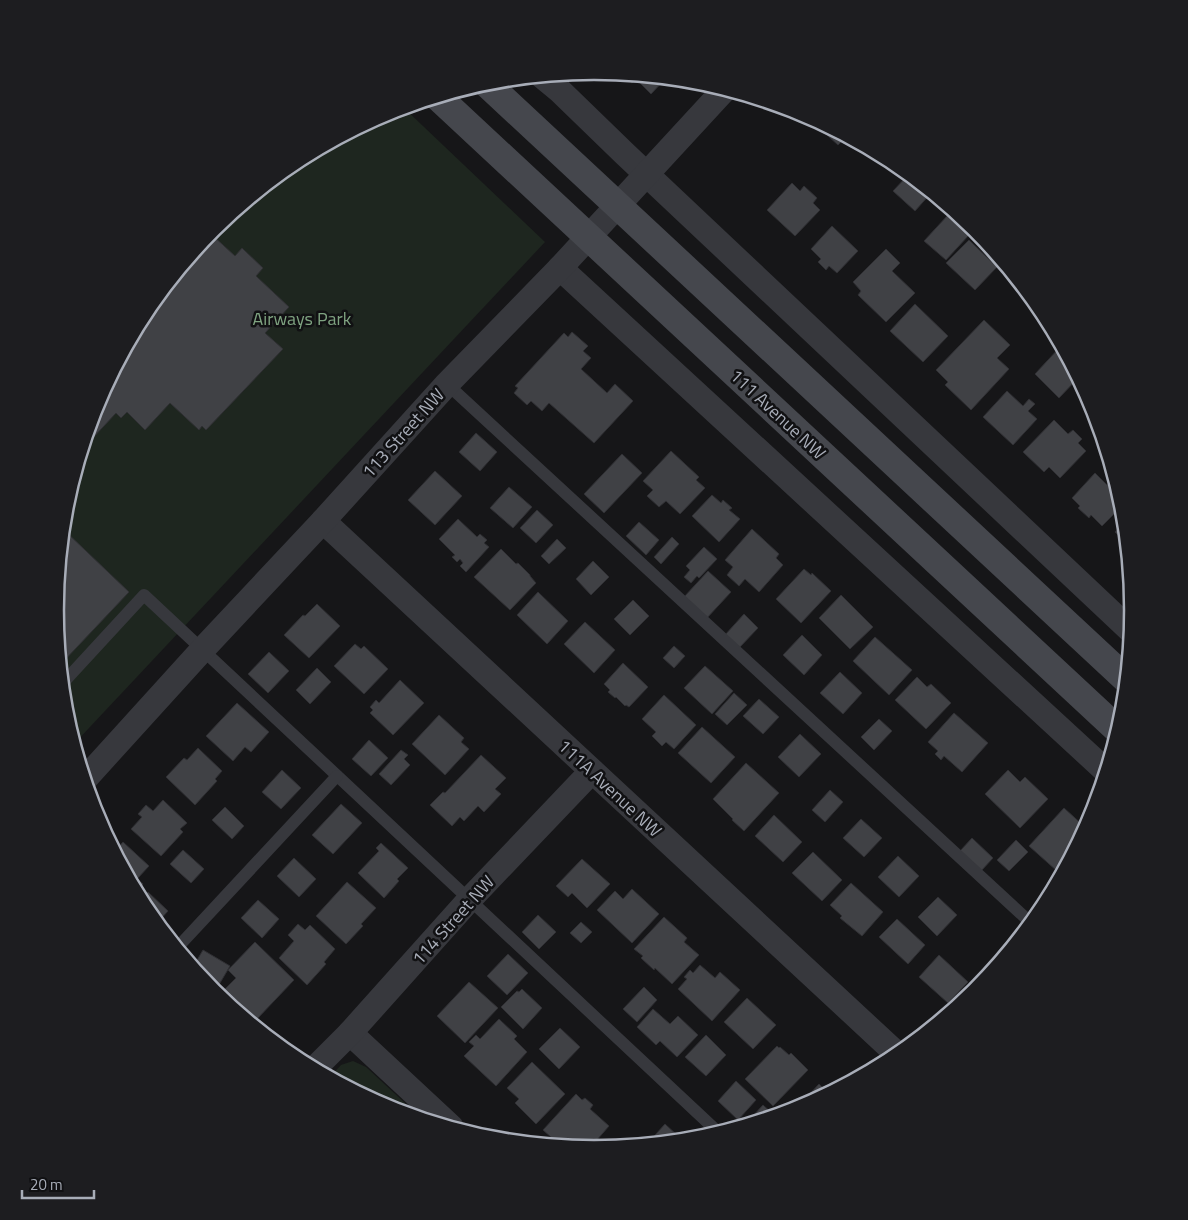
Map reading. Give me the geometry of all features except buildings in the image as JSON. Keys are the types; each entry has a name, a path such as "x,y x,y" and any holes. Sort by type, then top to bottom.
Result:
{"main road":[{"path":"494,89 1120,674"},
{"name":"111 Avenue NW","path":"443,102 1111,724"}],"street":[{"path":"549,82 1124,619"},
{"name":"113 Street NW","path":"90,774 323,522 447,384 589,238 720,95"},
{"path":"560,268 1100,767"},
{"name":"111A Avenue NW","path":"323,522 892,1049"},
{"name":"114 Street NW","path":"320,1063 350,1033 469,900 592,772"},
{"path":"350,1033 440,1117"}],"lane":[{"path":"447,384 1026,918"},
{"path":"68,678 144,595 712,1126"},
{"path":"181,943 337,776"}],"green space":[{"name":"Airways Park","path":"410,113 545,242 80,738 68,679 64,610 68,541 82,473 104,407 118,375 153,315 195,260 244,211 299,169 359,134"},
{"path":"353,1061 366,1067 408,1106 359,1086 334,1072 341,1065"}]}
